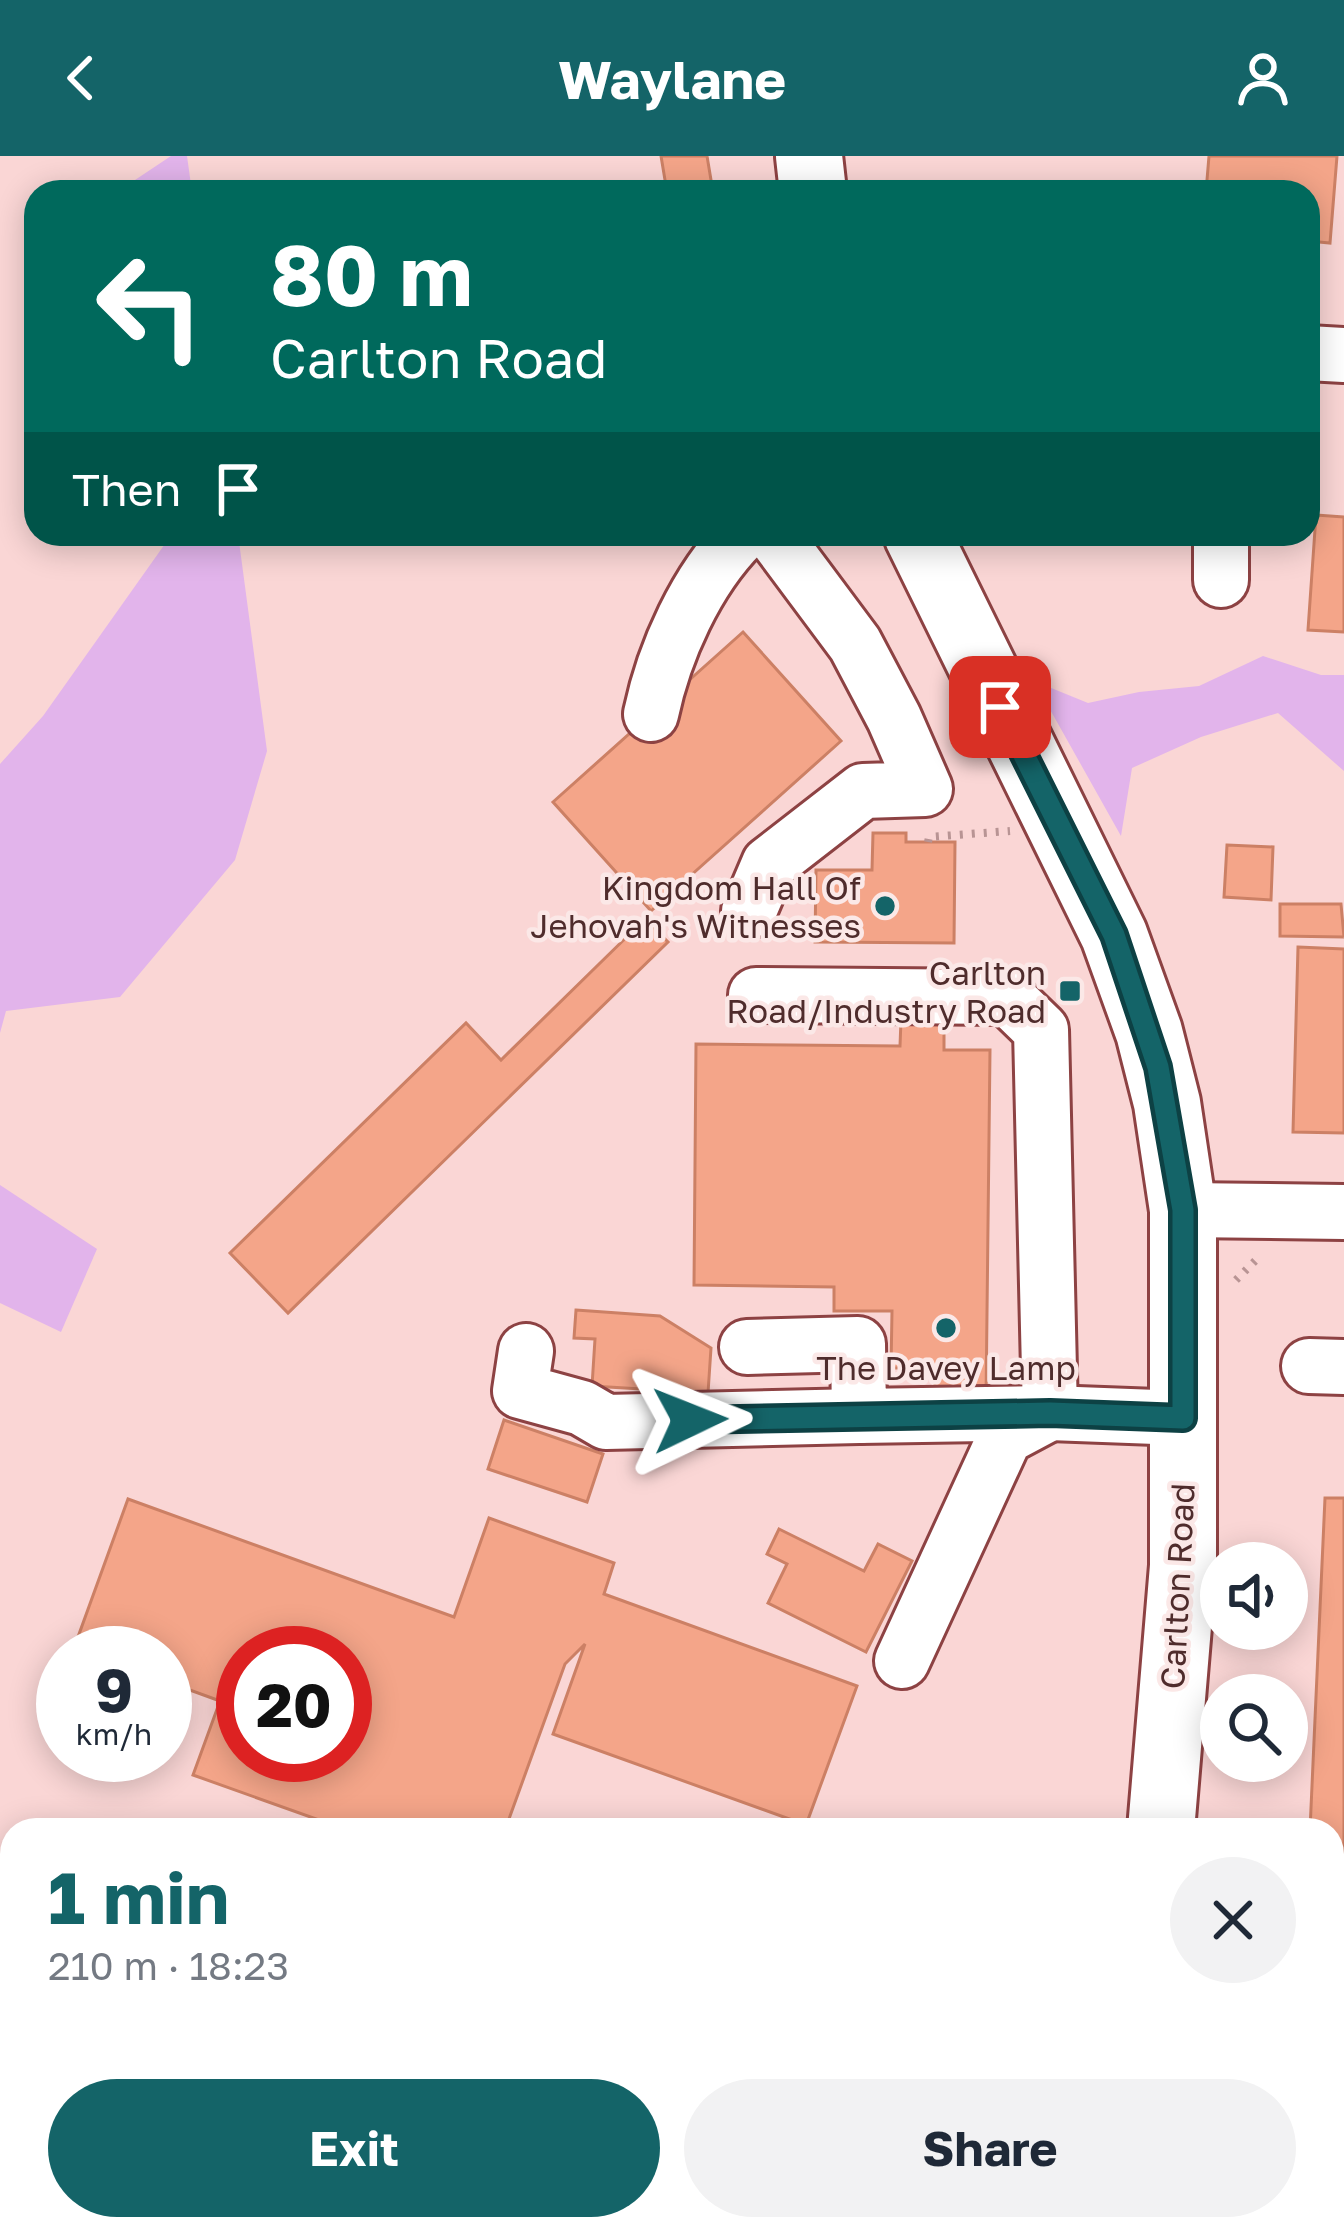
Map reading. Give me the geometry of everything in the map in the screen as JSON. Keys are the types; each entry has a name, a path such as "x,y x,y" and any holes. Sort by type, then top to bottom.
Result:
{"main road":[{"name":"Carlton Road","path":"923,546 1114,935 1149,1032 1167,1103 1183,1210 1183,1566 1163,1818"}],"street":[{"path":"652,714 660,669 730,546"},
{"path":"748,910 769,864 863,791 925,789 856,644 782,546"},
{"path":"756,995 1006,997 1041,1030 1050,1413"},
{"path":"1183,1210 1344,1213"},
{"path":"747,1347 858,1344 859,1416"},
{"path":"526,1351 520,1391 582,1408 606,1422 1050,1413 1183,1418"},
{"path":"902,1661 1005,1437 1050,1413"}],"path":[{"path":"928,842 929,837 963,837 1059,823"}],"shaded area":[{"path":"171,156 187,156 190,180 135,180"},
{"path":"163,546 240,546 267,751 235,860 120,997 6,1011 0,1033 0,764 43,716"},
{"path":"1263,656 1321,675 1344,675 1344,771 1278,713 1201,737 1132,768 1121,836 1034,681 1088,703 1199,686"},
{"path":"0,1185 97,1249 61,1332 0,1303"}],"building":[{"path":"661,156 707,156 711,180 665,180"},
{"path":"1209,156 1337,156 1330,243 1320,242 1320,180 1207,180"},
{"path":"1320,515 1344,517 1344,632 1308,630"},
{"path":"743,632 841,741 651,911 553,802"},
{"name":"Kingdom Hall Of Jehovah's Witnesses","path":"873,833 906,833 906,842 955,842 954,943 815,942 816,870 872,870"},
{"path":"1227,845 1273,847 1271,900 1224,897"},
{"path":"1280,904 1341,904 1344,937 1280,936"},
{"path":"645,919 668,942 288,1313 230,1253 466,1023 501,1060"},
{"path":"1298,947 1344,949 1344,1133 1293,1132"},
{"path":"901,1020 944,1020 944,1050 990,1050 986,1401 935,1400 935,1368 891,1368 892,1311 834,1311 834,1287 694,1285 696,1044 900,1046"},
{"path":"576,1310 660,1316 711,1348 708,1393 592,1386 595,1339 574,1338"},
{"path":"504,1420 603,1454 587,1502 488,1469"},
{"path":"1325,1498 1344,1498 1344,1818 1311,1818"},
{"path":"128,1499 454,1617 489,1518 614,1563 604,1594 857,1686 809,1818 787,1818 553,1734 585,1644 565,1664 509,1818 313,1818 193,1775 216,1712 216,1782 372,1782 372,1626 216,1626 216,1700 192,1691 192,1626 82,1626"},
{"path":"779,1529 864,1571 878,1544 912,1561 866,1652 768,1603 787,1564 767,1554"}],"place":[{"name":"Kingdom Hall Of Jehovah's Witnesses","path":"885,906"},
{"name":"Carlton Road/Industry Road","path":"1070,991"},
{"name":"The Davey Lamp","path":"946,1328"}],"route":[{"path":"690,1420 1050,1413 1183,1418 1183,1210 1167,1103 1149,1032 1114,935 1000,707"}]}
